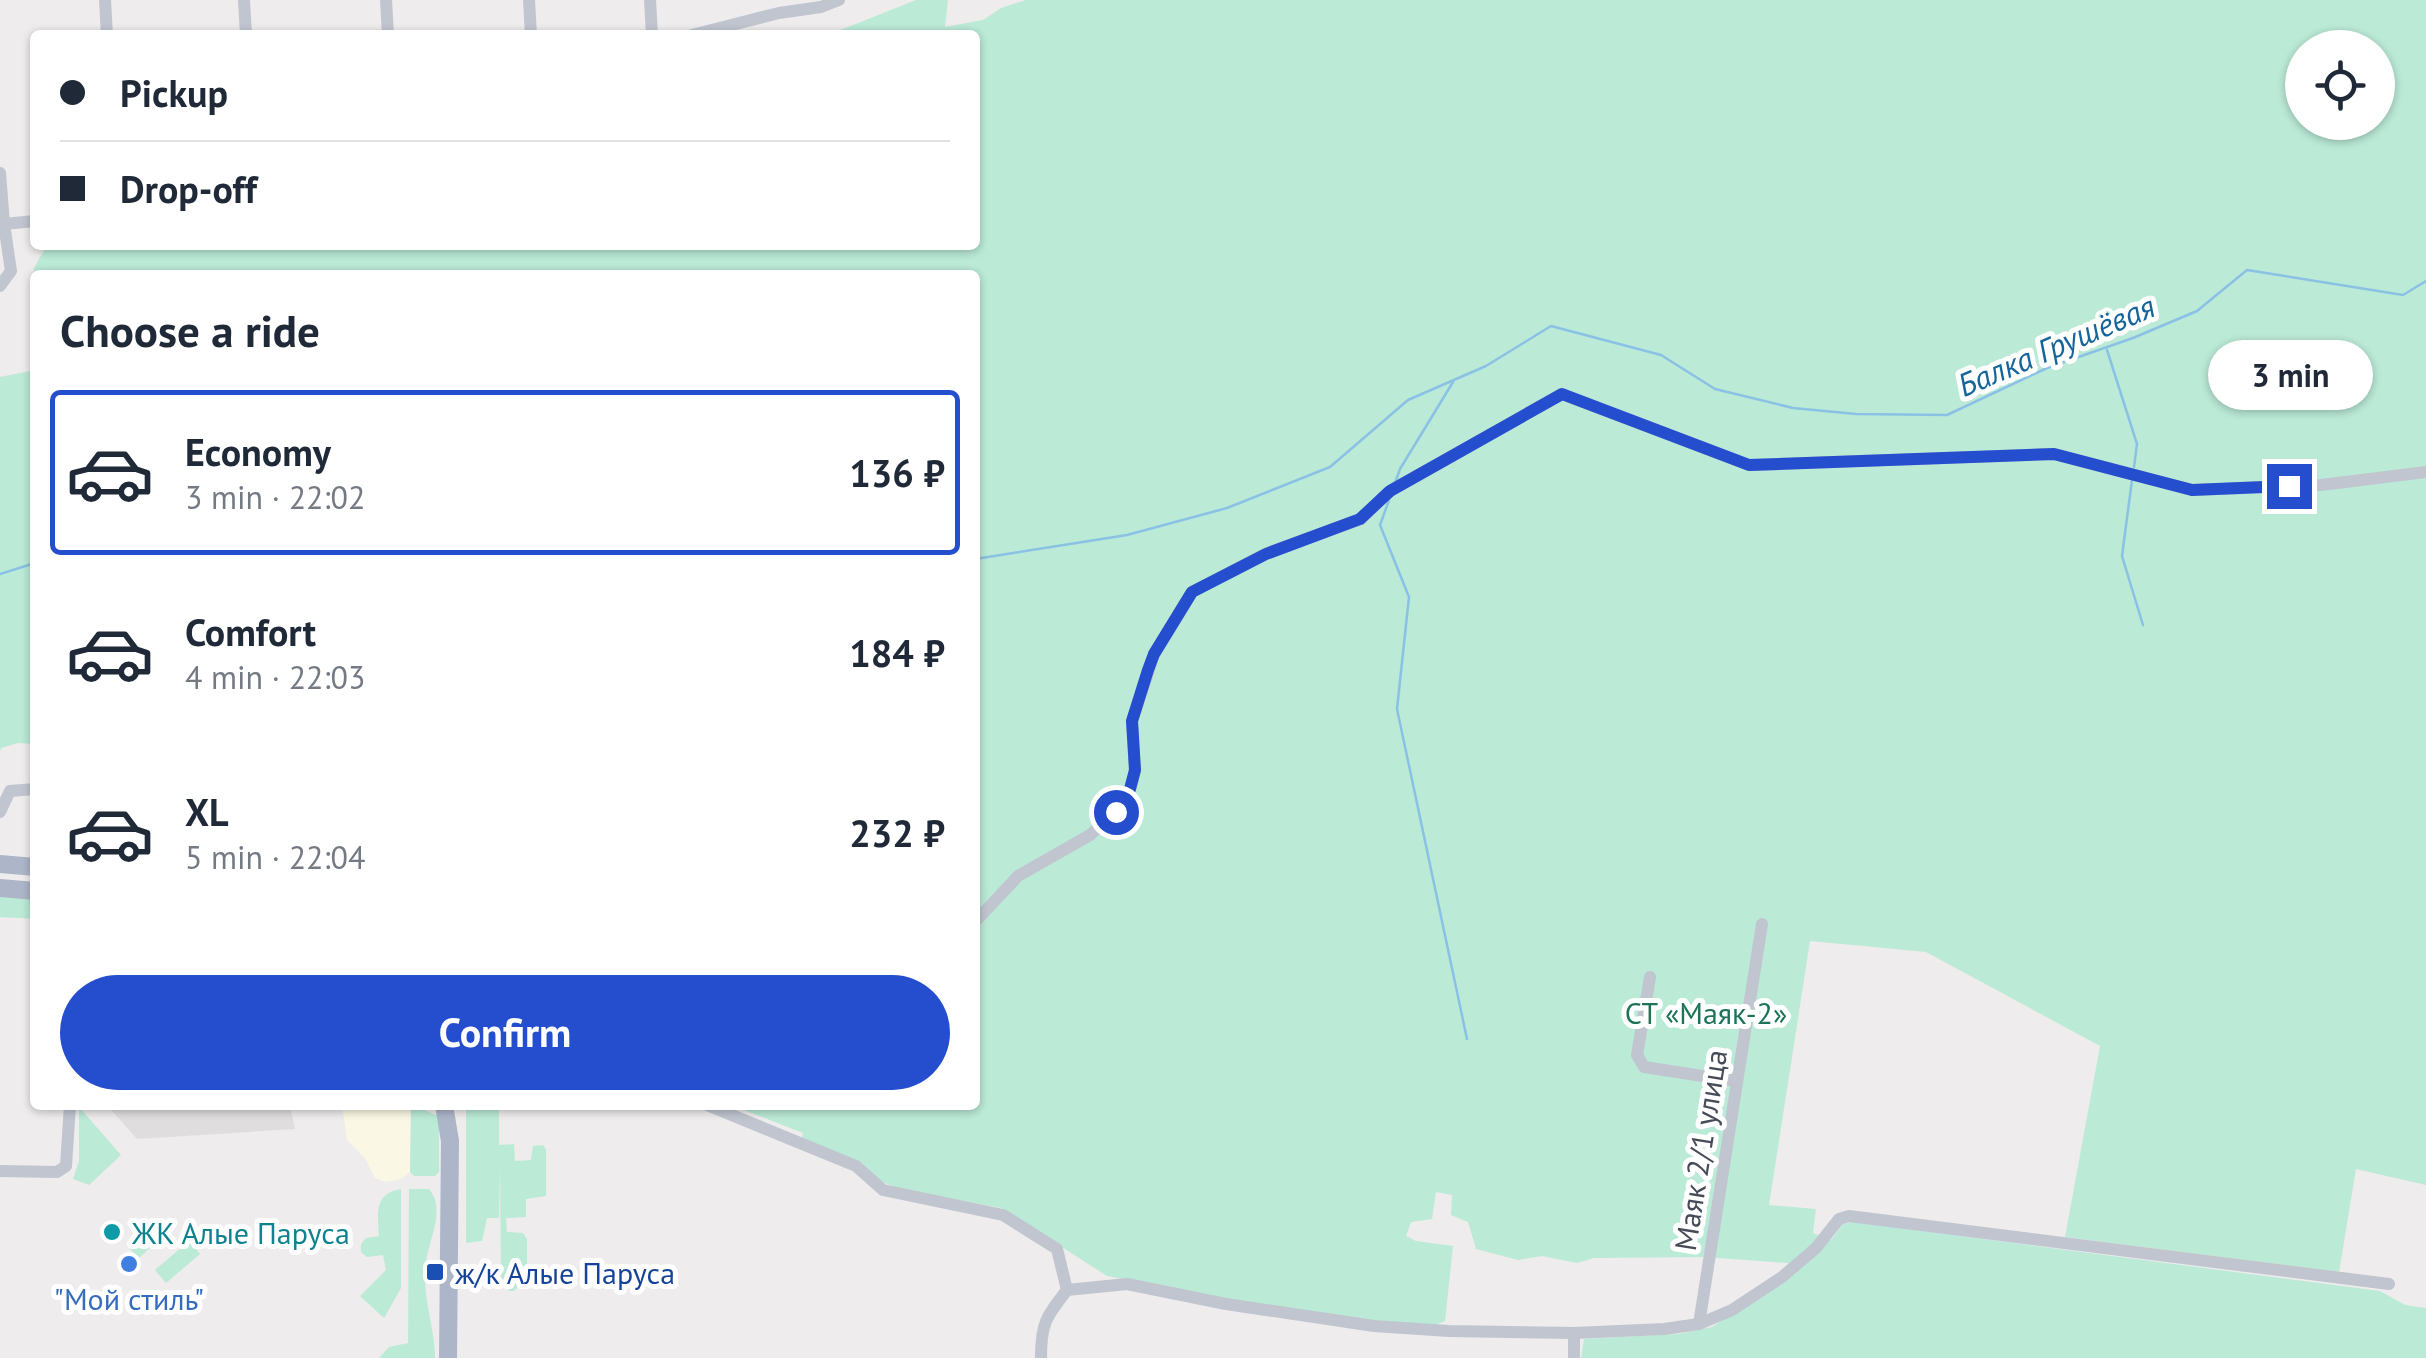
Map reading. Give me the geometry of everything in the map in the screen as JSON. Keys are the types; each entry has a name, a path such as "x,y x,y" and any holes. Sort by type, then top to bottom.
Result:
{"main road":[{"path":"0,864 30,867"},
{"path":"0,888 30,891"},
{"path":"445,1110 450,1141 448,1358"},
{"path":"450,1141 457,1110"}],"street":[{"path":"105,0 106,30"},
{"path":"244,0 246,30"},
{"path":"386,0 388,30"},
{"path":"529,0 531,30"},
{"path":"650,0 652,30"},
{"path":"707,30 778,7 821,7 839,0"},
{"path":"0,172 11,270 0,286"},
{"path":"4,224 30,221"},
{"path":"980,917 1018,876 1090,835 1116,812 1130,789 1135,770 1132,721 1148,670 1192,592 1266,554 1360,519 1390,491 1562,394 1749,465 2054,454 2192,490 2321,485 2426,472"},
{"path":"0,812 10,791 30,789"},
{"name":"Маяк 2/1 улица","path":"1699,1324 1762,924"},
{"path":"1650,977 1636,1055 1644,1068 1735,1080"},
{"path":"0,1171 58,1172 66,1166 70,1110"},
{"path":"719,1110 856,1166 883,1190 1003,1216 1057,1249 1067,1290"},
{"path":"1041,1358 1044,1318 1067,1290 1127,1284 1226,1304 1374,1326 1488,1333 1574,1333 1699,1324 1732,1310 1782,1277 1816,1248 1839,1219 1849,1216 2389,1284"},
{"path":"1574,1333 1574,1358"}],"shaded area":[{"path":"111,1110 291,1110 295,1129 137,1139"},
{"path":"343,1110 411,1110 410,1172 402,1179 386,1182 375,1178 364,1157 347,1140"}],"green space":[{"name":"СТ «Маяк-2»","path":"916,0 948,0 945,27 983,20 1001,8 1026,0 2426,0 2426,1185 2356,1169 2339,1272 2065,1237 2100,1046 1926,952 1810,941 1769,1205 1816,1209 1813,1233 1831,1240 1843,1224 1853,1222 2380,1291 2405,1305 2426,1308 2426,1358 1581,1358 1584,1339 1678,1334 1712,1327 1795,1274 1788,1263 1705,1257 1594,1258 1577,1263 1542,1256 1518,1260 1476,1249 1468,1222 1451,1215 1452,1195 1436,1192 1432,1219 1411,1222 1406,1236 1453,1246 1445,1321 1435,1325 1374,1321 1230,1300 1107,1276 1001,1208 882,1182 863,1164 802,1138 803,1133 744,1110 980,1110 980,270 34,270 44,250 980,250 980,30 841,30"},
{"path":"30,371 30,744 18,743 1,748 0,752 0,377"},
{"path":"0,892 30,895 30,919 0,917"},
{"path":"82,1110 121,1155 89,1185 73,1179 79,1161"},
{"path":"411,1110 424,1110 439,1116 439,1172 435,1176 414,1176 410,1172"},
{"path":"466,1110 499,1110 499,1145 514,1144 515,1161 531,1160 533,1146 543,1145 546,1149 546,1196 526,1199 526,1217 506,1218 507,1232 523,1233 527,1239 527,1264 521,1269 521,1283 509,1291 508,1280 501,1280 500,1165 499,1218 487,1218 482,1241 466,1243"},
{"path":"401,1189 401,1288 384,1318 360,1296 386,1270 383,1255 367,1257 361,1252 361,1244 366,1238 379,1236 382,1199"},
{"path":"409,1189 429,1189 436,1205 425,1269 435,1358 379,1358 389,1347 408,1343"},
{"path":"156,1218 168,1231 139,1258 127,1246"},
{"path":"189,1241 200,1254 166,1283 155,1270"}],"waterway":[{"name":"Балка Грушёвая","path":"980,558 1127,535 1227,508 1330,467 1408,400 1486,366 1551,326 1661,355 1715,389 1793,408 1856,414 1947,415 2047,368 2197,311 2247,270 2403,295 2426,281"},
{"path":"2107,350 2137,444 2134,467"},
{"path":"1395,483 1453,382"},
{"path":"2132,480 2122,556 2143,625"},
{"path":"1389,500 1380,525 1409,597 1397,709 1467,1039"},
{"name":"Балка Грушёвая","path":"0,574 30,565"}],"place":[{"name":"ЖК Алые Паруса","path":"112,1232"},
{"name":"\"Мой стиль\"","path":"129,1264"},
{"name":"ж/к Алые Паруса","path":"435,1272"}],"route":[{"path":"1116,812 1130,789 1135,770 1132,721 1148,670 1192,592 1266,554 1360,519 1390,491 1562,394 1749,465 2054,454 2192,490 2289,486"}]}
